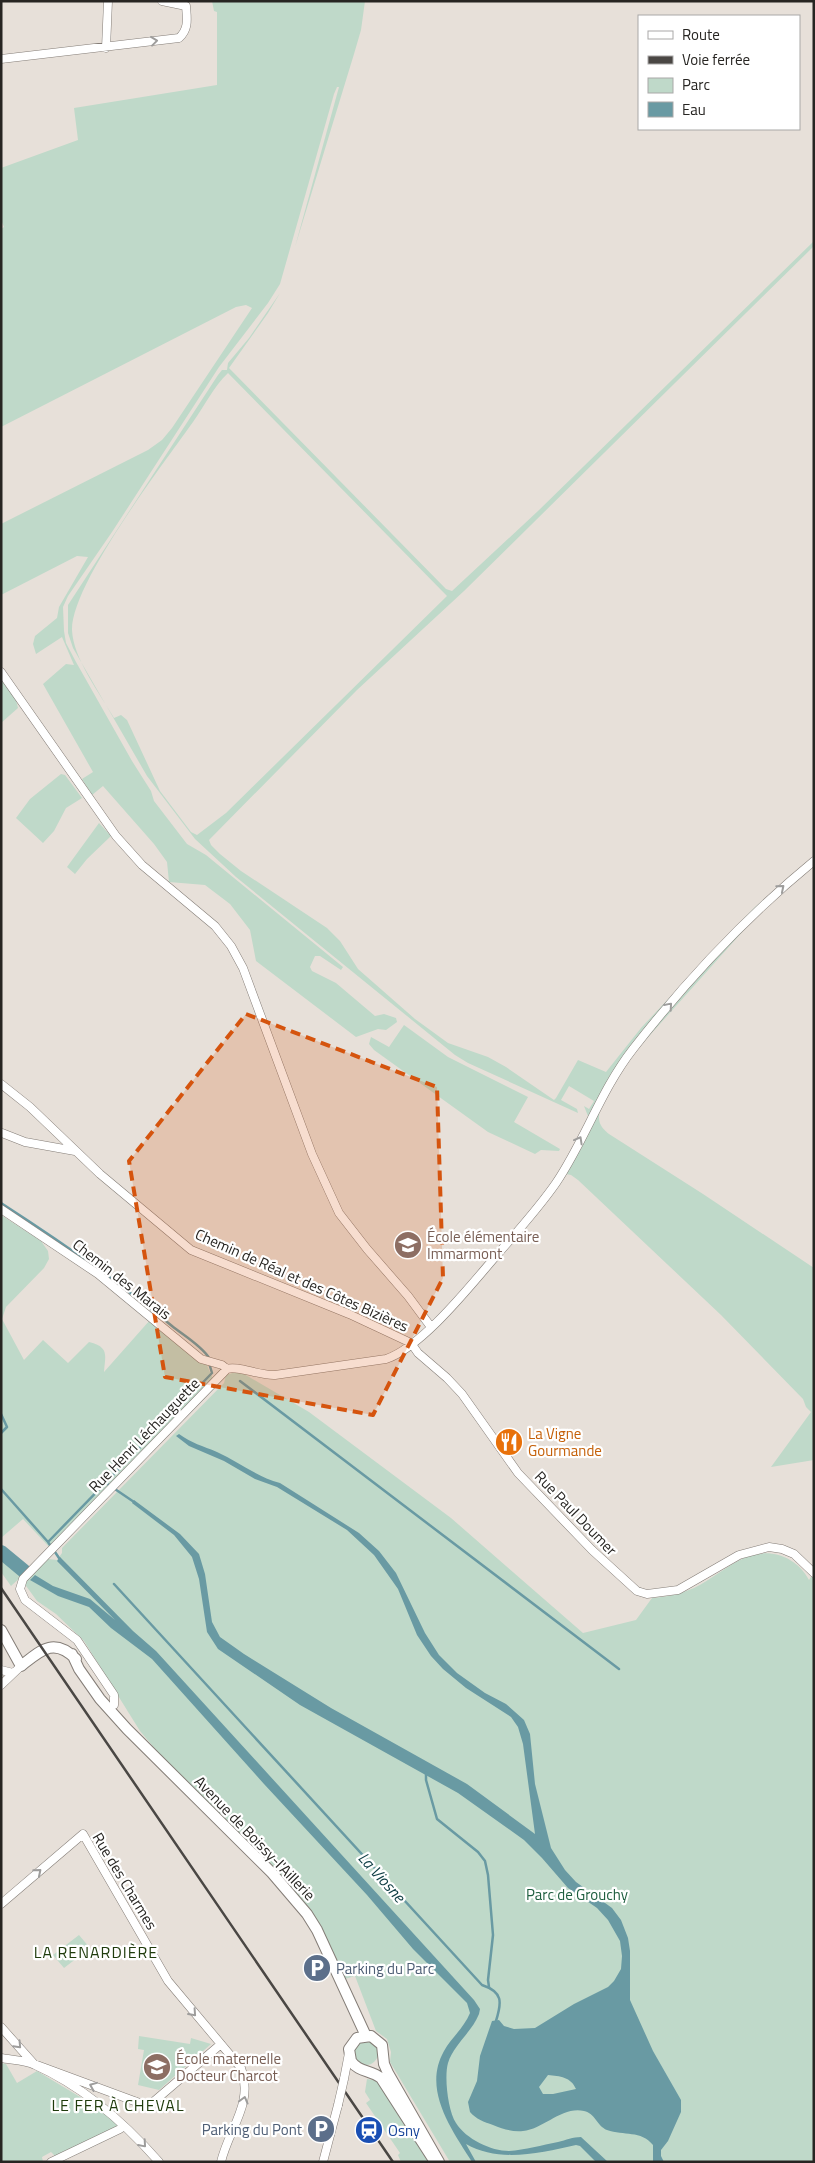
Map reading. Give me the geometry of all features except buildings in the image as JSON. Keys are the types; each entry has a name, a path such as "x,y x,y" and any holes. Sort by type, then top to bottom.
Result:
{"main road":[{"path":"1,1630 17,1670 44,1650 52,1647 62,1648 72,1654"},
{"name":"Avenue de Boissy-l'Aillerie","path":"72,1654 102,1684 107,1704"},
{"name":"Avenue de Boissy-l'Aillerie","path":"72,1654 79,1669 107,1704 150,1751 272,1873 307,1914 317,1930 366,2036"},
{"path":"366,2036 379,2041 383,2049 383,2059 388,2072 437,2162 381,2078 369,2070 356,2067 351,2061 349,2054 354,2041 366,2036"},
{"path":"369,2070 378,2066 383,2059"}],"street":[{"path":"106,48 108,1"},
{"path":"1,59 178,38 184,33 187,26 186,6 162,1"},
{"path":"1,672 116,836 142,865 215,926 231,946 243,968 312,1154 339,1212 431,1327"},
{"path":"227,1369 232,1367 257,1374 276,1375 386,1359 398,1354 431,1327 519,1229 556,1183 596,1107 632,1050 735,934 770,898 814,861"},
{"name":"Chemin de Réal et des Côtes Bizières","path":"1,1084 30,1107 100,1174 191,1250 350,1314 411,1343"},
{"path":"2,1133 25,1142 76,1151"},
{"name":"Chemin des Marais","path":"1,1209 104,1279 201,1359 222,1365 227,1369"},
{"name":"Rue Paul Doumer","path":"411,1343 418,1353 462,1394 518,1472 608,1566 642,1592 672,1592 686,1586 739,1555 754,1549 769,1547 782,1549 794,1554 814,1573"},
{"name":"Rue Henri Léchauguette","path":"102,1684 77,1640 25,1600 20,1589 23,1579 227,1369"},
{"path":"1,1670 17,1670"},
{"path":"1,1685 17,1670"},
{"path":"102,1684 107,1704"},
{"name":"Rue des Charmes","path":"1,1904 83,1834 168,1981 221,2044"},
{"path":"1,2027 34,2064 103,2106 138,2137 159,2162"},
{"path":"1,2058 34,2064 145,2105 152,2103 221,2044 241,2068 246,2089 244,2102 221,2162"},
{"path":"323,2162 349,2054"},
{"path":"344,2079 356,2067"},
{"path":"51,2162 120,2129"}],"highlighted area":[{"path":"246,1014 437,1087 443,1278 373,1415 165,1377 129,1161"}],"green space":[{"path":"212,1 365,1 361,30 354,54 295,247 339,87 337,87 334,94 280,284 268,303 219,367 112,532 68,596 63,607 64,631 66,643 76,662 151,791 154,801 187,844 206,855 343,967 341,970 320,956 315,956 310,967 312,971 336,983 375,1016 384,1014 396,1018 397,1022 386,1030 378,1029 356,1037 256,961 250,930 230,904 205,885 169,882 167,862 154,844 103,786 92,795 82,779 93,772 43,684 66,664 74,665 62,637 36,654 33,644 35,636 57,618 59,607 88,557 77,556 1,595 1,524 148,450 162,440 172,428 252,308 246,305 236,307 1,427 1,229 4,227 1,220 1,168 78,140 74,108 217,85 217,12 214,11"},
{"path":"814,241 814,246 464,591 357,690 209,840 211,845 220,854 241,871 327,928 340,941 358,969 415,1019 448,1043 488,1057 506,1067 554,1100 578,1060 606,1072 641,1028 755,907 814,856 760,905 610,1077 588,1116 584,1106 589,1109 594,1101 569,1086 561,1100 577,1109 578,1113 468,1063 455,1055 236,877 195,839 147,776 105,703 114,718 121,715 127,720 160,791 191,832 197,835 226,813 447,596 228,373 214,390 121,524 86,584 76,610 72,630 77,652 82,663 73,648 68,633 68,605 218,375 222,370 227,370 228,363 249,338 280,293 229,368 446,589 452,591 538,511"},
{"path":"1,677 16,700 18,708 1,723"},
{"path":"61,774 65,775 82,798 66,808 54,831 43,843 16,818 30,799"},
{"path":"99,823 111,836 87,859 75,874 67,867"},
{"path":"761,911 642,1044 614,1083 624,1064 683,993 747,923"},
{"path":"404,1025 448,1057 528,1097 514,1122 560,1149 559,1151 541,1150 535,1154 488,1132 374,1050 369,1044 371,1037 389,1047"},
{"path":"602,1105 599,1121 609,1134 814,1268 814,1460 771,1467 811,1412 806,1407 803,1399 721,1315 578,1180 566,1174"},
{"path":"1,1215 41,1241 48,1251 49,1259 44,1268 6,1307 2,1319 24,1360 43,1340 68,1363 89,1342 96,1344 105,1353 104,1372 150,1320 206,1363 213,1379 50,1548 23,1519 1,1538"},
{"name":"Parc de Grouchy","path":"239,1371 309,1412 451,1518 583,1633 636,1620 652,1598 673,1595 694,1588 737,1561 753,1555 763,1553 781,1556 797,1565 809,1580 814,1572 814,2162 450,2162 390,2062 391,2052 387,2039 376,2031 355,1976 345,1979 316,1920 273,1866 161,1756 140,1731 84,1641 56,1614 37,1601 24,1583 48,1559 57,1560 62,1553 62,1548 224,1383 226,1375"},
{"path":"1,1555 23,1575 11,1586 1,1572"},
{"path":"79,1935 90,1948 64,1968 53,1955"},
{"path":"139,2036 190,2044 191,2038 211,2044 159,2090 138,2085 144,2050 138,2049"},
{"path":"366,2041 375,2044 378,2053 375,2062 366,2065 357,2062 354,2053 357,2044"},
{"path":"1,2063 6,2064 17,2083 37,2071 105,2112 118,2126 55,2156 51,2152 42,2157 43,2162 1,2162"},
{"path":"367,2079 379,2081 430,2162 401,2162 398,2155 400,2153 366,2103 370,2100 365,2092"}],"water":[{"path":"179,1434 264,1477 280,1483 359,1533 379,1551 396,1573 425,1633 439,1655 457,1673 485,1693 506,1704 524,1720 530,1734 535,1784 551,1848 565,1870 576,1882 612,1908 621,1920 628,1938 630,1951 630,2000 653,2051 681,2100 681,2112 668,2141 661,2150 664,2162 653,2162 653,2145 648,2140 638,2135 607,2130 588,2112 576,2110 568,2112 531,2129 519,2131 508,2130 486,2123 470,2112 468,2102 477,2081 480,2056 492,2021 499,2020 504,2026 514,2029 535,2028 574,2004 608,1987 621,1969 620,1941 608,1920 597,1908 568,1888 524,1840 458,1793 300,1705 218,1649 207,1632 199,1579 192,1557 174,1535 132,1503 134,1500 180,1534 199,1554 205,1574 212,1622 220,1637 331,1708 467,1784 535,1834 523,1744 518,1727 511,1717 466,1688 431,1656 417,1635 398,1589 374,1555 347,1530 277,1487 255,1479 224,1461 189,1446 176,1436","holes":["548,2075 568,2080 576,2089 543,2094 539,2087"]},
{"path":"60,1557 133,1631 156,1651 474,2000 480,2009 479,2014 472,2027 454,2050 447,2069 449,2102 453,2118 460,2129 480,2143 495,2149 509,2151 581,2137 608,2162 596,2162 580,2146 576,2145 520,2155 506,2155 479,2150 466,2144 476,2162 472,2162 456,2137 442,2109 436,2080 438,2066 444,2051 470,2013 467,2003 413,1949 367,1895 152,1659 111,1628 89,1607 58,1596 30,1580 35,1575 53,1586 90,1599 115,1620 57,1561"}],"waterway":[{"path":"1,1203 110,1277 197,1345 209,1358"},
{"path":"50,1545 48,1542 212,1373 209,1363"},
{"path":"240,1381 619,1669"},
{"path":"1,1414 7,1427 1,1433"},
{"path":"106,1483 134,1502"},
{"path":"1,1489 48,1542"},
{"name":"La Viosne","path":"1,1552 24,1571"},
{"path":"55,1552 61,1561"},
{"path":"114,1584 482,1985 497,1994 500,2003 496,2021"},
{"path":"426,1773 426,1780 437,1819 478,1852 485,1861 493,1935 488,1980 489,1987"}],"railway":[{"path":"1,1588 393,2162"}],"place":[{"name":"École élémentaire Immarmont","path":"408,1245"},
{"name":"La Vigne Gourmande","path":"509,1442"},
{"name":"Parking du Parc","path":"317,1968"},
{"name":"École maternelle Docteur Charcot","path":"157,2067"},
{"name":"Parking du Pont","path":"321,2129"},
{"name":"Osny","path":"369,2130"}],"district":[{"name":"LA RENARDIÈRE","path":"96,1952"},
{"name":"LE FER À CHEVAL","path":"118,2105"}]}
